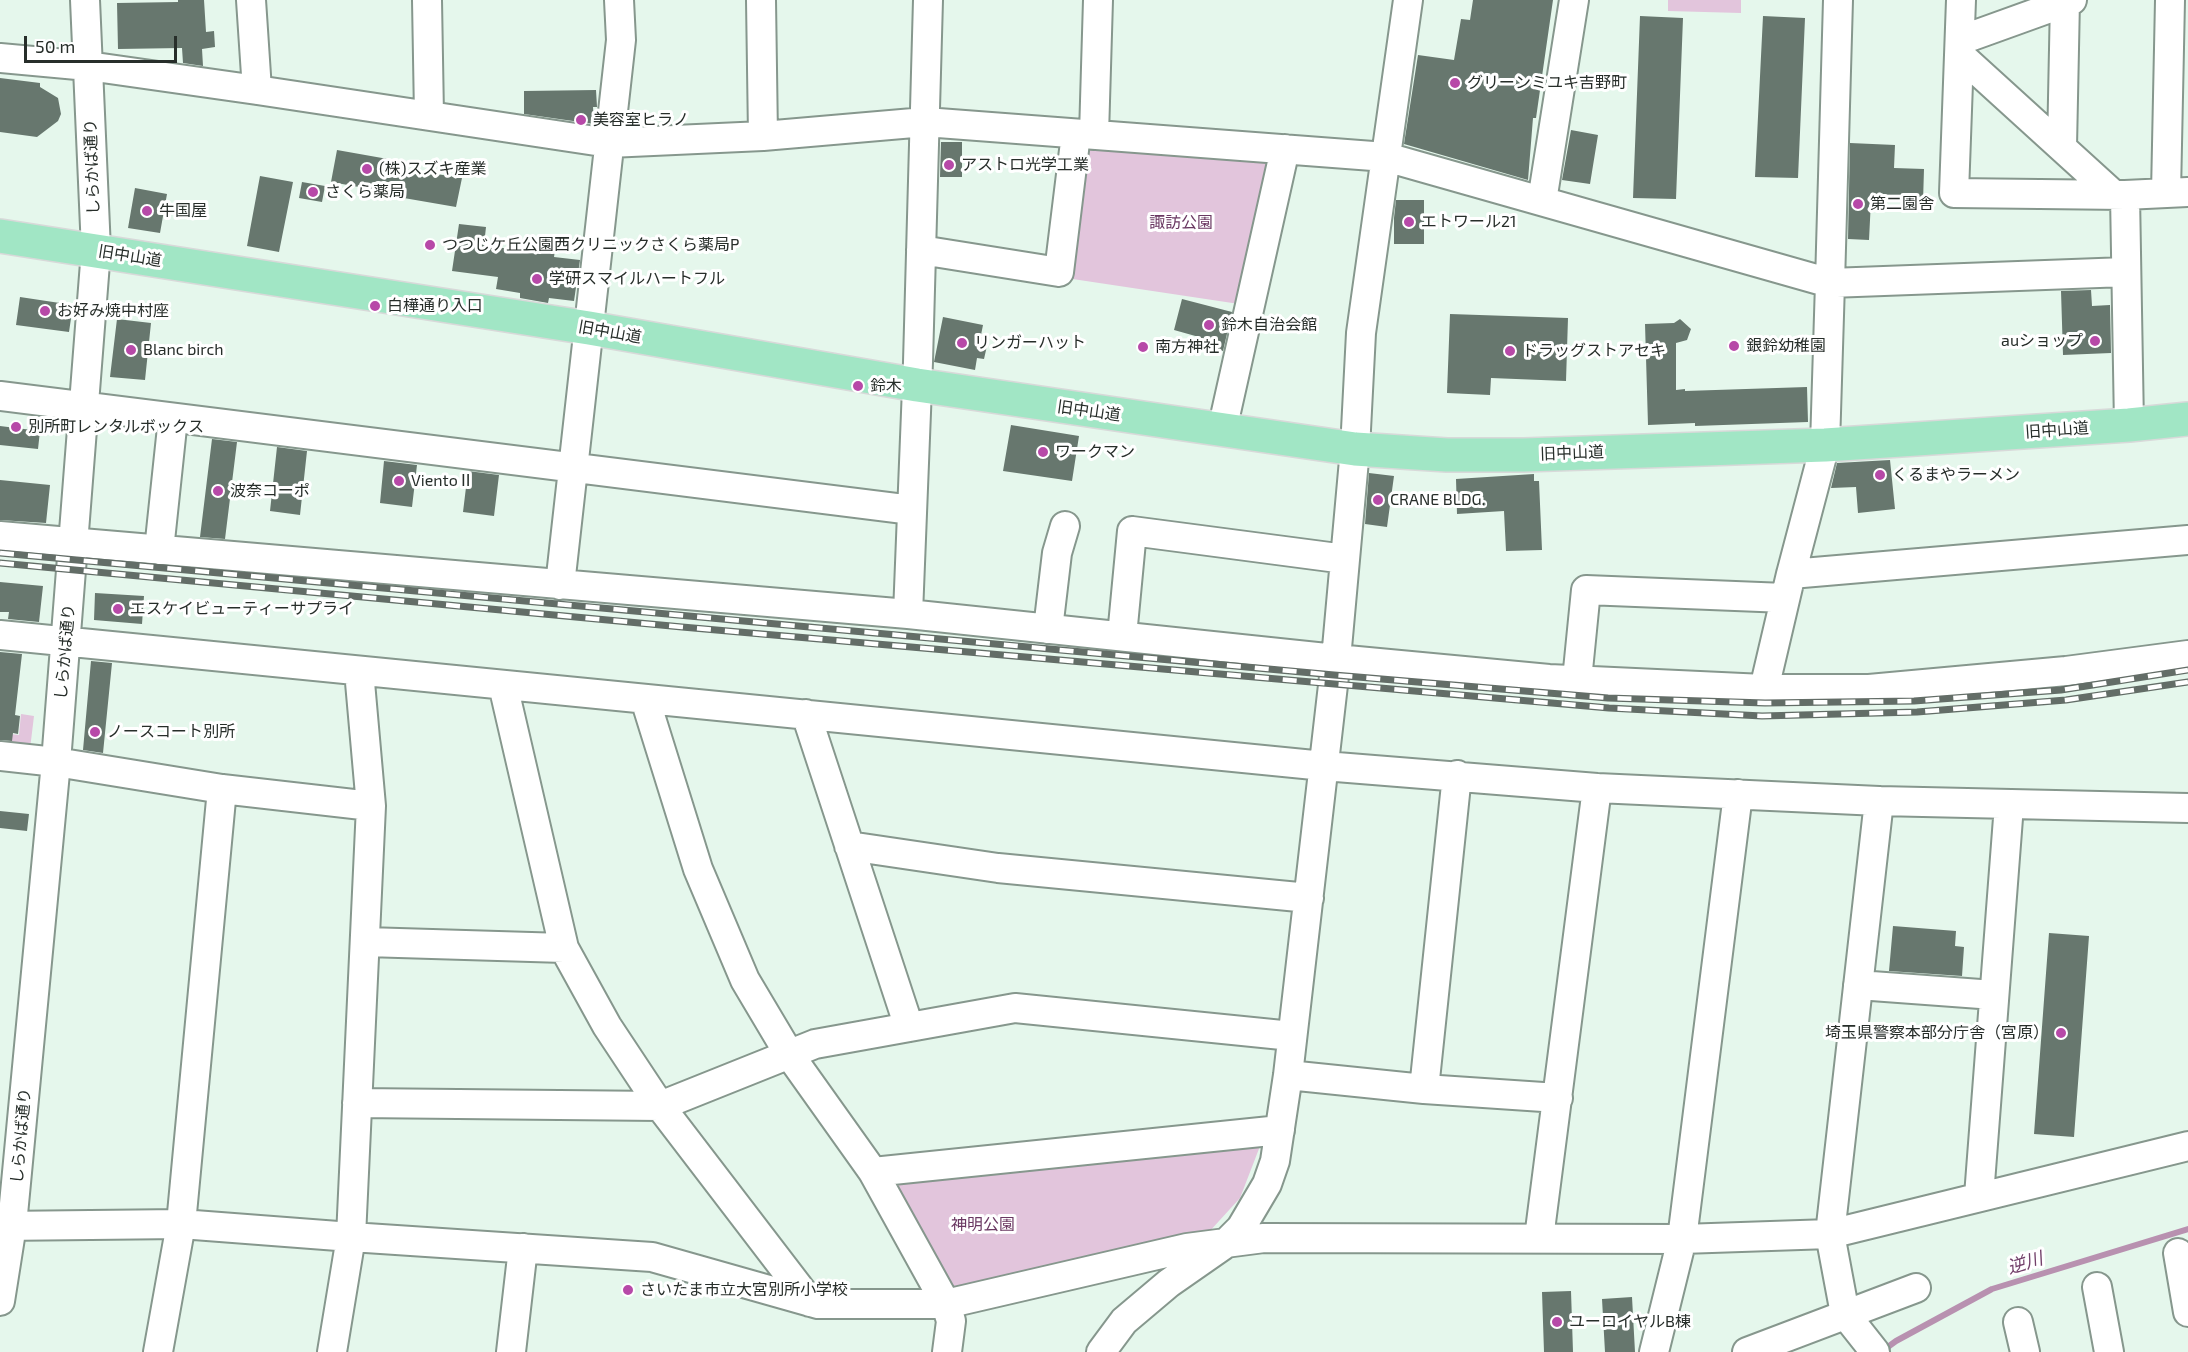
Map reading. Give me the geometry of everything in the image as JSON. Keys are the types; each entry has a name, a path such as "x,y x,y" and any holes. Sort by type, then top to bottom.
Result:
{"main road":[{"name":"旧中山道","path":"0,236 589,328 917,385 1355,449 1524,455 1826,445 2188,419"}],"street":[{"name":"しらかば通り","path":"0,1301 56,762 96,250 85,0"},
{"path":"251,0 257,90"},
{"path":"427,0 429,115"},
{"path":"560,585 621,40 619,0"},
{"path":"761,0 763,136"},
{"path":"908,614 928,0"},
{"path":"921,250 1059,272 1085,135 1098,0"},
{"path":"1101,1352 1124,1321 1169,1283 1225,1244 1242,1228 1267,1184 1275,1161 1288,1075 1336,659 1355,449 1361,333 1408,0"},
{"path":"1542,201 1574,0"},
{"path":"1764,690 1788,586 1826,445 1838,0"},
{"path":"1962,0 1954,193 2119,195 2177,193 2170,0"},
{"path":"1961,47 2067,1 2062,147"},
{"path":"1961,47 2062,147 2119,195 2126,272 2129,425"},
{"path":"0,58 88,66 609,143 763,136 925,122 1386,157 1830,283 2126,272"},
{"path":"1221,430 1285,149"},
{"path":"0,396 912,510"},
{"path":"159,550 173,418"},
{"path":"1048,629 1057,553 1065,526"},
{"path":"1122,636 1132,531 1345,559"},
{"path":"0,536 908,614 1336,659 1577,680 1764,690 1869,689 2066,671 2188,655"},
{"path":"1577,680 1586,590 1788,586 2188,540"},
{"path":"0,635 1324,766 1597,788 1879,801 2188,808"},
{"path":"332,1352 351,1237 366,942 371,806 359,671"},
{"path":"503,685 564,948 607,1026 660,1106 810,1302"},
{"path":"645,699 698,869 745,980 789,1054 873,1172 946,1304 951,1321 946,1352"},
{"path":"806,714 909,1027"},
{"path":"0,756 56,762 222,789 371,806"},
{"path":"1424,1089 1457,775"},
{"path":"1539,1238 1597,788"},
{"path":"158,1352 181,1224 222,789"},
{"path":"1654,1352 1682,1239 1738,794"},
{"path":"1872,1348 1845,1314 1830,1234 1879,801"},
{"path":"1979,1196 2009,805"},
{"path":"849,846 998,868 1309,898"},
{"path":"366,942 564,948"},
{"path":"1858,985 1994,995"},
{"path":"357,1103 660,1106 815,1044 1015,1008 1292,1036"},
{"path":"1288,1075 1424,1089 1558,1098"},
{"path":"873,1172 1280,1130"},
{"path":"6,1226 181,1224 652,1257 818,1304 946,1304 1187,1248 1264,1238 1682,1239 1830,1234 2188,1146"},
{"path":"511,1352 524,1248"},
{"path":"2178,1253 2188,1312"},
{"path":"2097,1287 2109,1352"},
{"path":"1747,1352 1916,1288"},
{"path":"2018,1322 2025,1352"}],"green space":[{"path":"1668,0 1741,0 1741,13 1668,11"},
{"name":"諏訪公園","path":"1085,146 1273,158 1239,304 1066,278"},
{"path":"21,714 34,716 30,749 10,746 11,734 19,735"},
{"name":"神明公園","path":"1262,1141 1240,1198 1209,1232 953,1291 892,1182"}],"building":[{"path":"178,0 204,0 206,32 214,31 215,47 202,49 203,66 183,63 182,48 118,49 117,3 178,2"},
{"path":"1473,0 1553,0 1536,118 1533,118 1528,180 1404,144 1418,55 1454,60 1461,19 1470,20"},
{"path":"1640,16 1683,18 1676,199 1633,198"},
{"path":"1763,16 1805,18 1798,178 1755,177"},
{"path":"0,78 40,83 40,87 58,98 61,114 58,121 37,137 0,132"},
{"path":"596,90 597,107 593,107 594,124 524,114 524,91"},
{"path":"1571,130 1598,135 1590,184 1562,180"},
{"path":"941,142 962,142 962,177 940,177"},
{"name":"第二園舎","path":"1850,143 1895,145 1894,168 1924,169 1923,202 1871,200 1869,240 1848,239"},
{"path":"337,150 399,161 398,168 462,178 456,207 331,182"},
{"path":"260,176 293,182 279,252 247,246"},
{"path":"302,182 325,186 322,202 299,198"},
{"path":"135,188 167,194 160,233 128,228"},
{"name":"エトワール21","path":"1396,200 1424,200 1424,244 1394,244"},
{"path":"459,224 486,227 484,245 528,252 529,246 555,250 554,257 580,260 574,301 549,298 548,303 520,298 520,293 496,289 498,277 452,271"},
{"path":"2091,290 2092,306 2110,305 2111,353 2063,355 2061,291"},
{"path":"20,297 73,305 69,332 16,325"},
{"path":"1182,299 1232,312 1223,351 1197,344 1199,337 1174,330"},
{"path":"1450,314 1568,318 1566,381 1491,378 1490,395 1447,393"},
{"path":"943,317 983,325 981,335 989,337 984,359 977,358 975,370 934,362"},
{"name":"Blanc birch","path":"117,319 151,323 145,380 110,377"},
{"path":"1680,319 1691,329 1687,340 1676,343 1676,390 1807,387 1808,422 1695,426 1695,423 1648,425 1645,324 1674,323"},
{"path":"1011,425 1079,436 1072,481 1003,471"},
{"path":"0,426 40,431 38,449 0,445"},
{"name":"波奈コーポ","path":"212,439 237,442 225,539 200,537"},
{"path":"277,447 307,451 300,515 270,511"},
{"path":"1890,460 1895,509 1858,513 1856,487 1831,488 1837,463"},
{"name":"VientoⅡ","path":"384,461 417,465 412,507 380,503"},
{"path":"468,471 499,475 494,516 463,512"},
{"name":"CRANE BLDG.","path":"1369,473 1394,476 1387,527 1365,524"},
{"path":"1534,474 1534,481 1539,481 1542,550 1506,551 1504,511 1457,514 1456,479"},
{"path":"0,480 50,485 46,523 0,520"},
{"path":"0,582 43,586 39,622 8,619 9,612 0,612"},
{"path":"95,593 144,596 142,624 94,620"},
{"path":"0,652 22,654 15,715 20,716 18,734 13,733 12,741 0,740"},
{"path":"91,661 112,663 103,753 83,750"},
{"path":"0,811 29,814 27,831 0,828"},
{"path":"1893,926 1956,931 1955,946 1964,947 1962,976 1889,971"},
{"path":"2049,933 2089,936 2074,1137 2034,1134"},
{"name":"ユーロイヤルB棟","path":"1571,1291 1573,1352 1544,1352 1542,1292"},
{"path":"1632,1297 1635,1352 1605,1352 1602,1299"}],"waterway":[{"name":"逆川","path":"1881,1352 1896,1341 1992,1289 2188,1229"}],"railway":[{"path":"0,553 1608,698 1765,703 1914,701 2061,690 2188,670"},
{"path":"0,563 682,627 1609,708 1762,716 1917,712 2066,700 2188,682"}],"place":[{"name":"グリーンミユキ吉野町","path":"1455,83"},
{"name":"美容室ヒラノ","path":"581,120"},
{"name":"アストロ光学工業","path":"949,165"},
{"name":"(株)スズキ産業","path":"367,169"},
{"name":"さくら薬局","path":"313,192"},
{"name":"第二園舎","path":"1858,204"},
{"name":"牛国屋","path":"147,211"},
{"name":"エトワール21","path":"1409,222"},
{"name":"つつじケ丘公園西クリニックさくら薬局P","path":"430,245"},
{"name":"学研スマイルハートフル","path":"537,279"},
{"name":"白樺通り入口","path":"375,306"},
{"name":"お好み焼中村座","path":"45,311"},
{"name":"鈴木自治会館","path":"1209,325"},
{"name":"auショップ","path":"2095,341"},
{"name":"リンガーハット","path":"962,343"},
{"name":"銀鈴幼稚園","path":"1734,346"},
{"name":"南方神社","path":"1143,347"},
{"name":"Blanc birch","path":"131,350"},
{"name":"ドラッグストアセキ","path":"1510,351"},
{"name":"鈴木","path":"858,386"},
{"name":"別所町レンタルボックス","path":"16,427"},
{"name":"ワークマン","path":"1043,452"},
{"name":"くるまやラーメン","path":"1880,475"},
{"name":"VientoⅡ","path":"399,481"},
{"name":"波奈コーポ","path":"218,491"},
{"name":"CRANE BLDG.","path":"1378,500"},
{"name":"エスケイビューティーサプライ","path":"118,609"},
{"name":"ノースコート別所","path":"95,732"},
{"name":"埼玉県警察本部分庁舎（宮原）","path":"2061,1033"},
{"name":"さいたま市立大宮別所小学校","path":"628,1290"},
{"name":"ユーロイヤルB棟","path":"1557,1322"}]}
